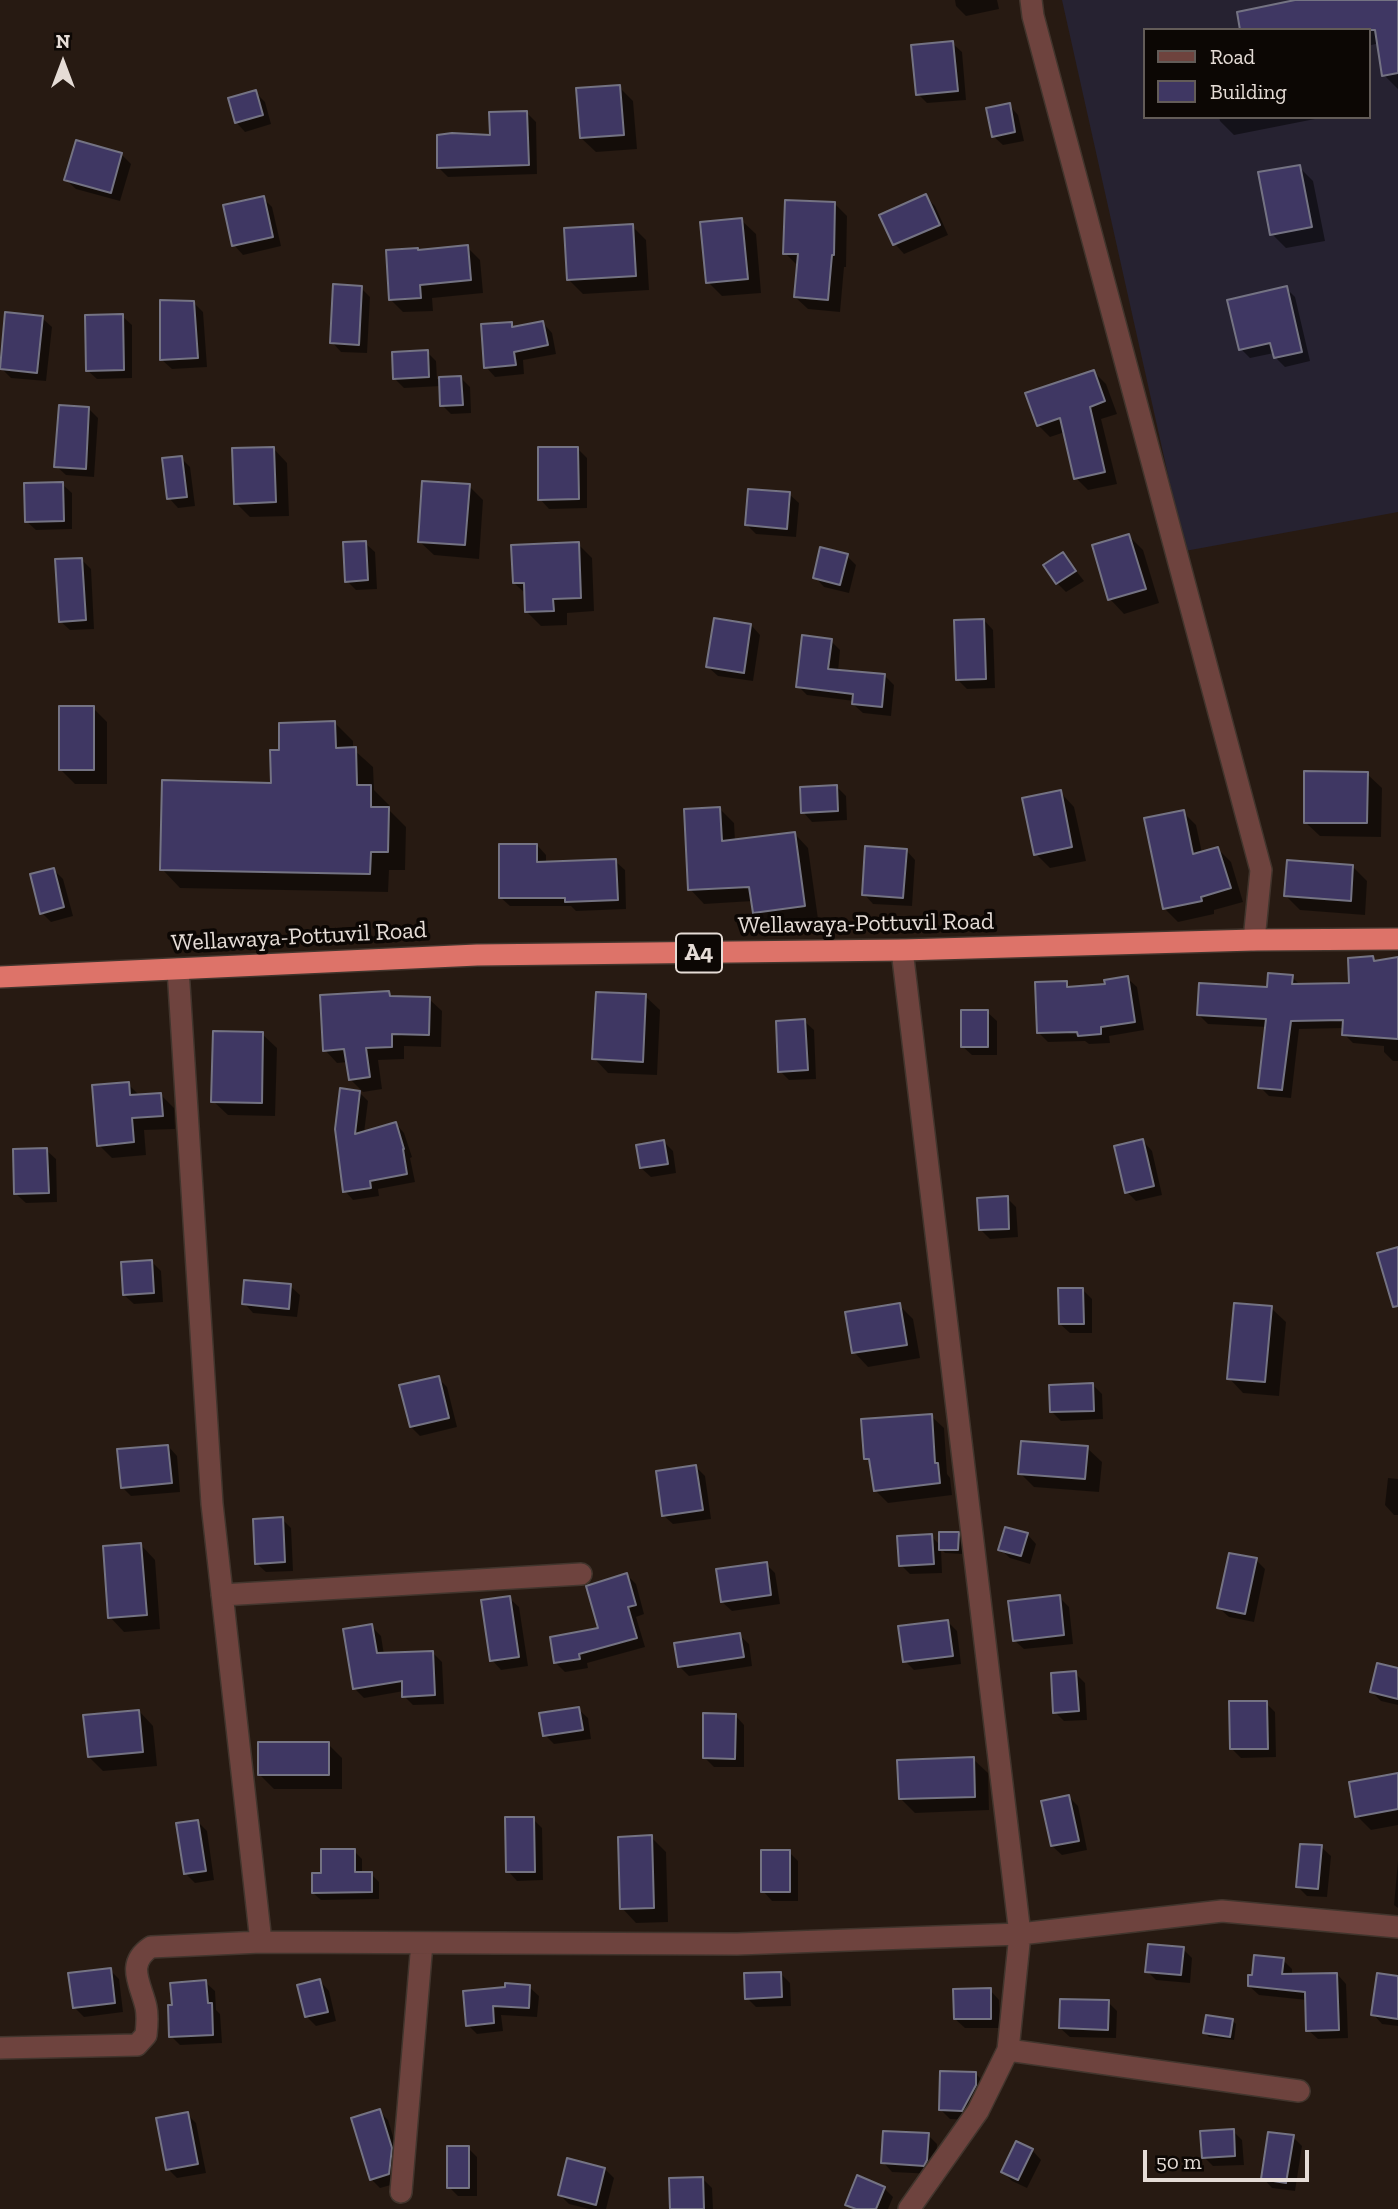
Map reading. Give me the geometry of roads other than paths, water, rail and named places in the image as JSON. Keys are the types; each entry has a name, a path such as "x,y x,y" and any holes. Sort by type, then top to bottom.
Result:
{"highway":[{"name":"Wellawaya-Pottuvil Road","path":"0,977 477,955 902,950 1254,940 1398,939"}],"street":[{"path":"1031,0 1036,29 1261,870 1254,940"},
{"path":"902,950 1020,1934 1008,2050 978,2111 909,2209"},
{"path":"178,969 212,1504 261,1942"},
{"path":"222,1595 580,1574"},
{"path":"0,2048 137,2045 146,2035 147,2011 135,1969 141,1953 151,1947 261,1942 737,1944 1020,1934 1222,1911 1398,1927"},
{"path":"401,2192 422,1943"},
{"path":"1008,2050 1299,2091"}]}
